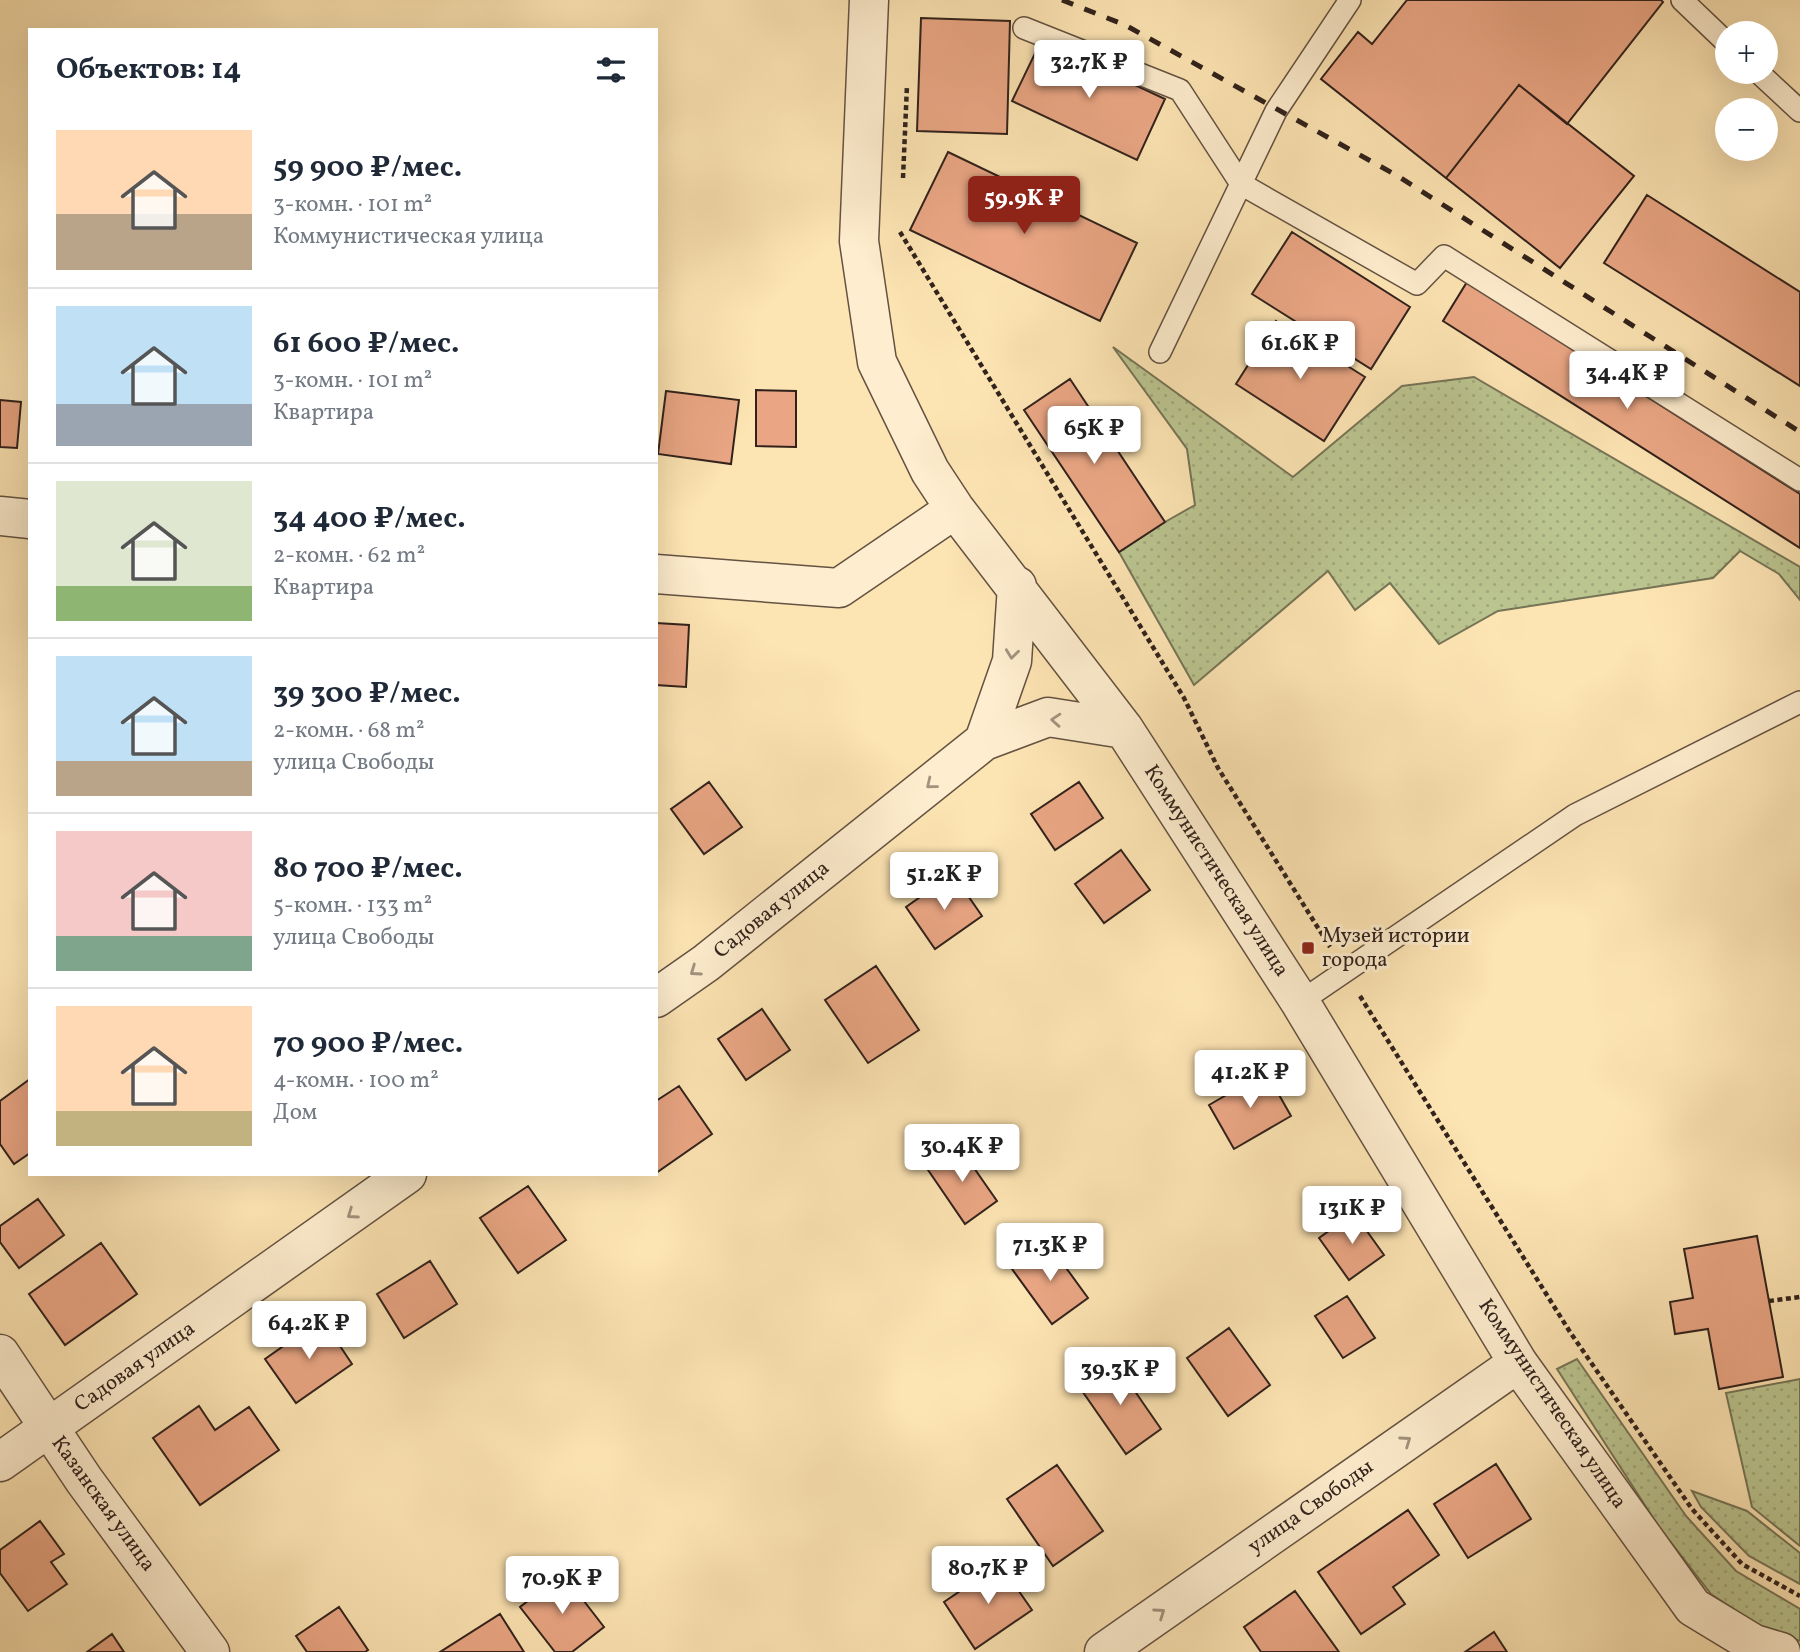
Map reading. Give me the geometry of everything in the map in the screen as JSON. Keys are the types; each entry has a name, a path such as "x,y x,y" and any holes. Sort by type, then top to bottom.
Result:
{"street":[{"name":"Коммунистическая улица","path":"869,0 859,241 877,362 930,471 1124,729 1300,1002 1518,1363 1693,1607 1754,1644 1781,1652"},
{"path":"658,575 839,588 956,509"},
{"path":"0,516 28,519"},
{"path":"984,741 1012,661 1017,586"},
{"name":"Садовая улица","path":"658,997 706,963 984,741 1048,717 1124,729"},
{"name":"Садовая улица","path":"0,1462 404,1176"},
{"name":"Казанская улица","path":"0,1354 49,1429 210,1652"},
{"name":"улица Свободы","path":"1104,1652 1518,1363"}],"lane":[{"path":"1160,352 1276,111 1350,0"},
{"path":"1682,0 1715,32"},
{"path":"1024,28 1180,90 1241,184 1417,284 1444,256 1800,480"},
{"path":"1771,84 1800,111"},
{"path":"1300,1002 1575,815 1800,702"}],"path":[{"path":"903,183 907,80"},
{"path":"900,222 900,234 1184,698 1218,768 1570,1332 1692,1509 1742,1564 1800,1595"},
{"path":"1769,1301 1800,1297"}],"green space":[{"path":"1113,347 1293,477 1402,386 1474,377 1800,567 1800,600 1779,574 1740,551 1713,578 1498,611 1439,644 1390,583 1355,610 1328,571 1194,685 1119,552 1195,505 1187,449"},
{"path":"1577,1359 1686,1516 1736,1571 1800,1609 1800,1641 1756,1624 1711,1594 1659,1527 1557,1369"},
{"path":"1800,1379 1800,1546 1752,1507 1726,1393"},
{"path":"1692,1491 1747,1511 1800,1553 1800,1584 1749,1556 1701,1507"}],"building":[{"path":"1407,0 1663,2 1567,124 1519,85 1446,178 1321,79 1358,32 1372,44"},
{"path":"921,18 1010,21 1007,134 917,131"},
{"path":"1041,41 1165,99 1137,160 1012,101"},
{"path":"1519,85 1634,176 1560,268 1446,178"},
{"path":"948,152 1137,243 1100,321 910,230"},
{"path":"1647,195 1800,292 1800,386 1604,263"},
{"path":"1292,232 1410,307 1371,369 1252,294"},
{"path":"1467,282 1800,494 1800,548 1443,321"},
{"path":"1276,321 1365,377 1324,441 1236,384"},
{"path":"1070,379 1165,522 1119,552 1024,410"},
{"path":"756,390 796,391 796,447 756,446"},
{"path":"666,391 739,400 731,464 658,454"},
{"path":"0,400 21,402 17,448 0,447"},
{"path":"658,623 689,625 686,687 658,685"},
{"path":"709,782 742,827 704,854 671,809"},
{"path":"1079,782 1103,818 1055,850 1031,814"},
{"path":"1121,850 1150,890 1104,923 1075,884"},
{"path":"953,874 982,916 935,949 906,907"},
{"path":"876,966 919,1030 868,1063 825,1000"},
{"path":"762,1009 790,1050 746,1080 718,1039"},
{"path":"1266,1072 1291,1116 1234,1149 1209,1105"},
{"path":"28,1080 28,1154 14,1164 0,1144 0,1101"},
{"path":"679,1086 712,1134 658,1172 658,1100"},
{"path":"958,1145 997,1201 965,1224 926,1167"},
{"path":"528,1186 566,1240 518,1273 480,1218"},
{"path":"38,1199 64,1235 19,1268 0,1242 0,1226"},
{"path":"1354,1213 1384,1255 1349,1280 1319,1238"},
{"path":"1757,1236 1783,1377 1719,1389 1708,1329 1675,1334 1670,1302 1693,1298 1684,1249"},
{"path":"101,1243 137,1294 65,1345 29,1294"},
{"path":"1048,1243 1088,1298 1052,1324 1012,1269"},
{"path":"430,1261 457,1304 404,1338 377,1294"},
{"path":"1347,1296 1375,1338 1343,1358 1315,1316"},
{"path":"322,1319 352,1364 296,1403 265,1359"},
{"path":"1229,1328 1270,1385 1228,1416 1187,1358"},
{"path":"1114,1361 1161,1429 1126,1454 1078,1385"},
{"path":"199,1406 215,1430 249,1407 279,1450 200,1505 153,1438"},
{"path":"1496,1464 1531,1519 1468,1558 1434,1504"},
{"path":"1057,1465 1103,1531 1053,1566 1007,1499"},
{"path":"1408,1510 1439,1555 1393,1587 1405,1604 1361,1634 1318,1572"},
{"path":"40,1521 64,1554 51,1562 67,1584 28,1611 0,1573 0,1550"},
{"path":"1000,1564 1032,1610 975,1649 944,1602"},
{"path":"563,1574 604,1627 572,1652 555,1652 520,1607"},
{"path":"1295,1591 1339,1652 1261,1652 1244,1627"},
{"path":"339,1607 368,1650 307,1652 296,1636"},
{"path":"500,1614 524,1652 440,1652"},
{"path":"1494,1632 1507,1652 1465,1652"},
{"path":"112,1634 124,1652 87,1652"}],"railway":[{"path":"1062,0 1125,25 1396,175 1800,432"}],"place":[{"name":"Музей истории города","path":"1308,948"}]}
